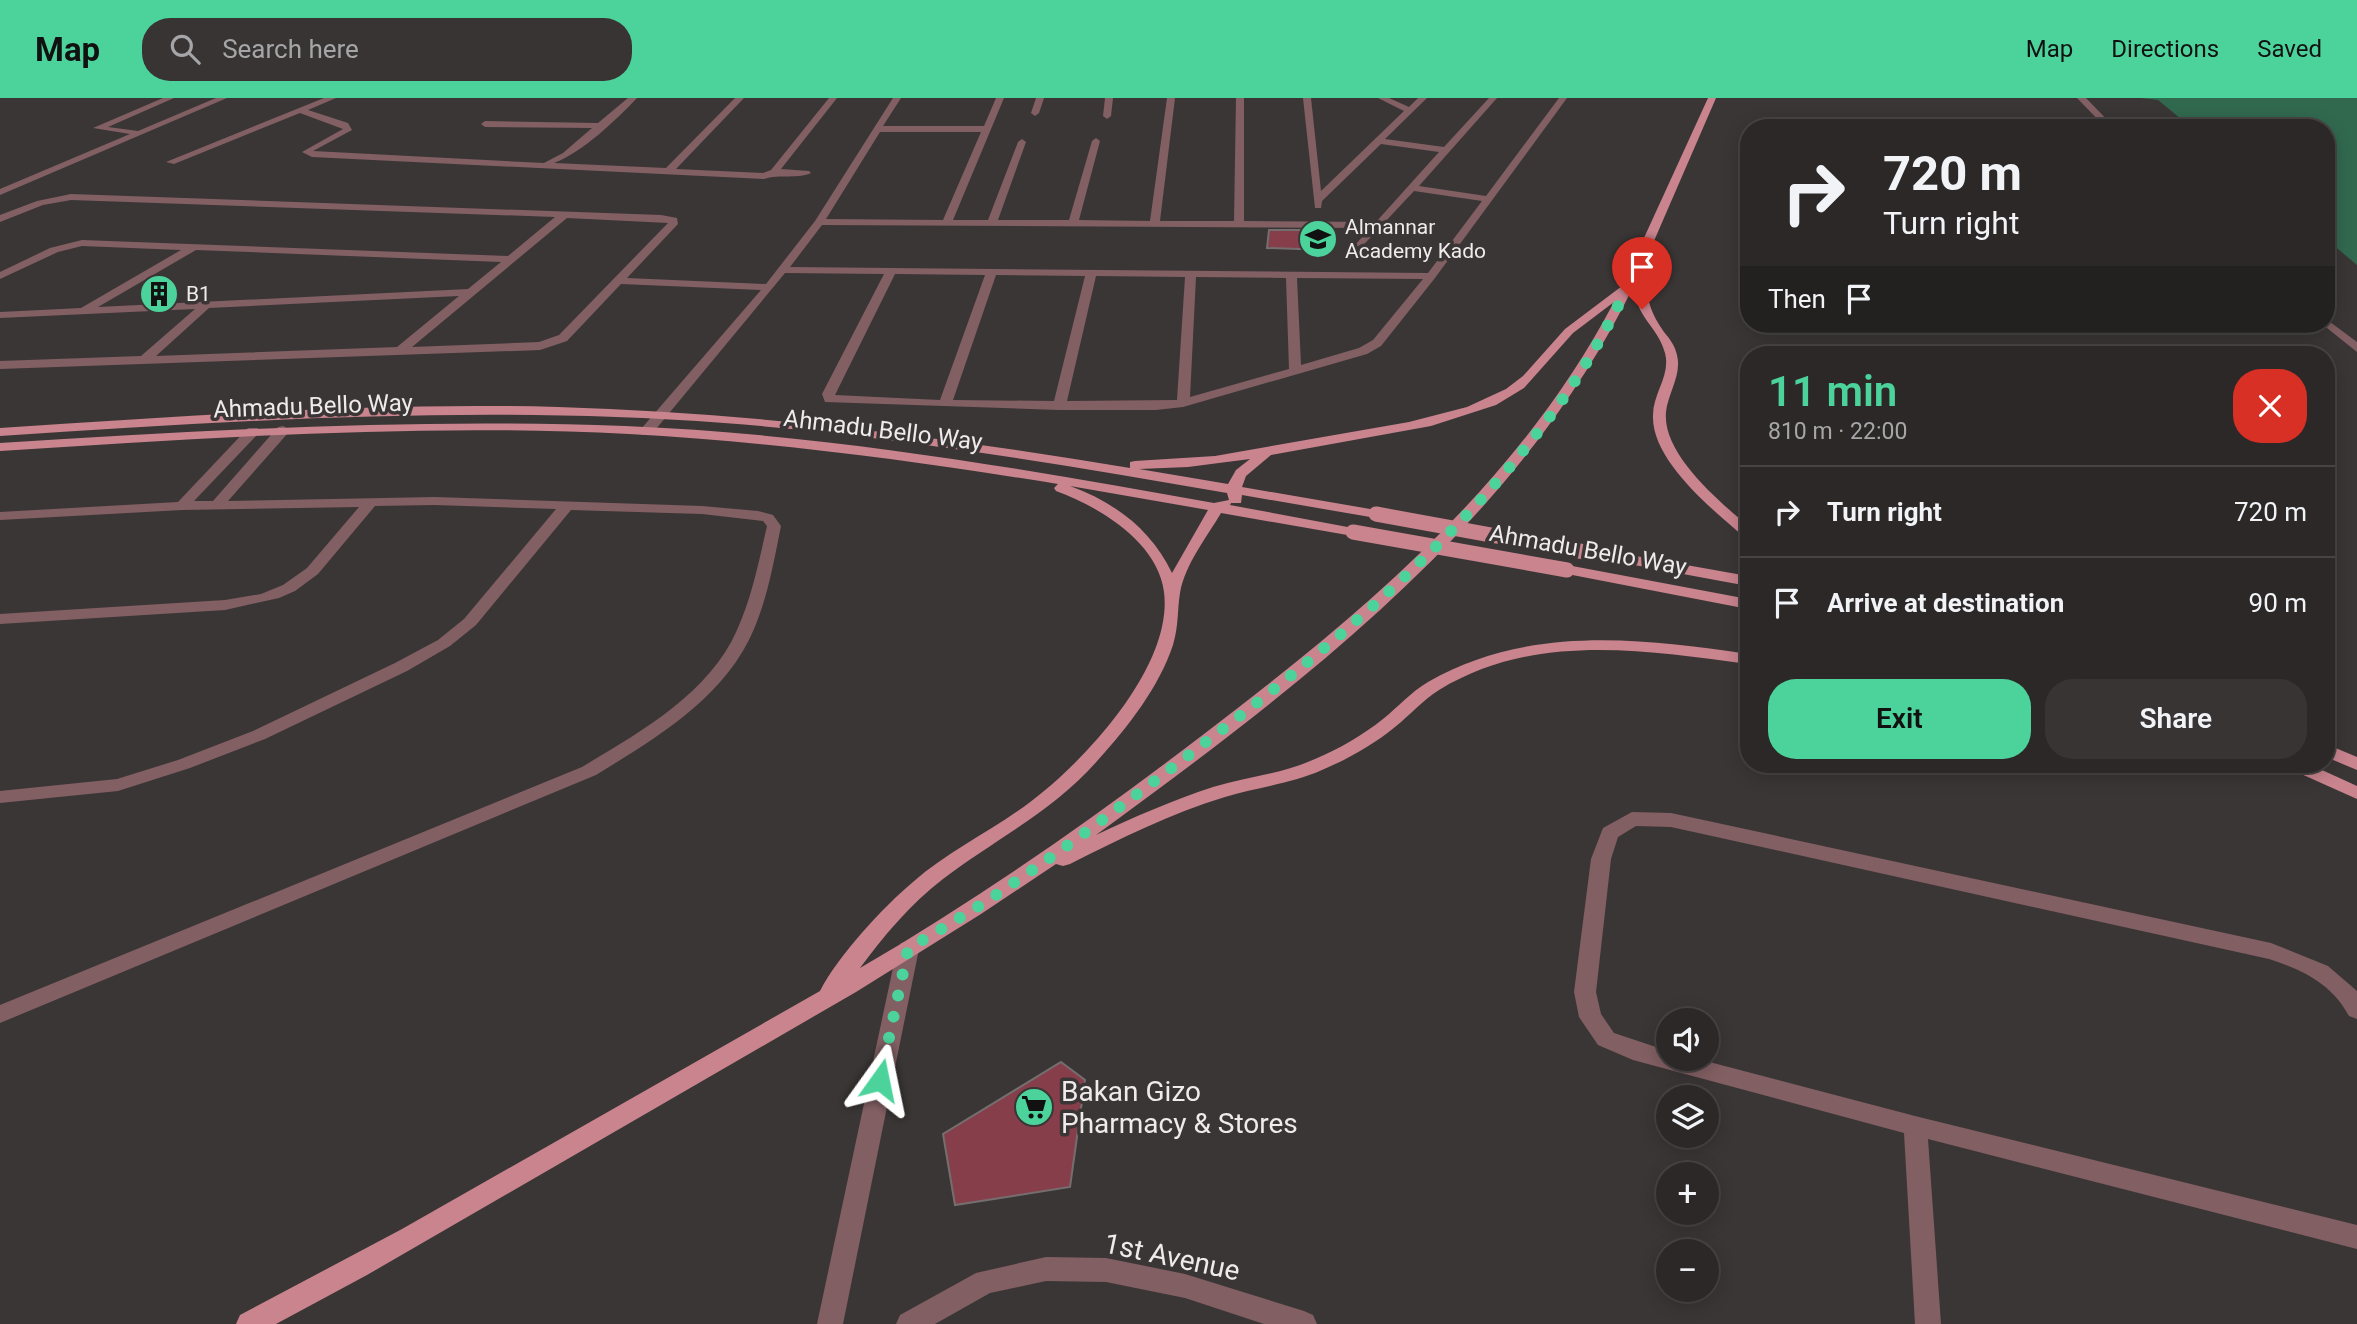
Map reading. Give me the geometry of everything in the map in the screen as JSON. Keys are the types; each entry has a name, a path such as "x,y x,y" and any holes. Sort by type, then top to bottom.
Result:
{"main road":[{"path":"249,1324 506,1182 908,949 1013,884 1105,819 1283,684 1398,585 1483,498 1558,406 1629,284 1712,98"},
{"path":"1645,251 1640,301 1648,320 1670,350 1673,361 1673,370 1660,408 1660,428 1677,460 1740,526"},
{"path":"1023,456 1158,466 1226,460 1428,422 1490,403 1527,380 1569,332 1629,284"},
{"name":"Ahmadu Bello Way","path":"0,432 306,413 530,411 658,415 835,429 1023,456 1234,495 1377,514 1740,581"},
{"name":"Ahmadu Bello Way","path":"0,447 253,431 405,426 646,432 825,446 998,469 1740,602"},
{"path":"825,998 866,943 922,886 1050,797 1110,736 1135,701 1168,635 1172,592 1184,562 1217,507 1234,495 1245,469 1278,450"},
{"path":"998,469 1067,490 1112,512 1152,548 1172,592"},
{"path":"1234,495 1266,516"},
{"path":"1733,520 1740,529"},
{"path":"1594,575 1711,590 1733,590 1740,587"},
{"path":"1013,884 1176,807 1221,792 1271,781 1329,760 1372,735 1434,686 1456,673 1499,657 1552,647 1615,644 1740,658"},
{"path":"2335,754 2357,764"},
{"path":"2313,773 2357,793"}],"street":[{"path":"142,132 97,128 170,98"},
{"path":"0,192 223,98"},
{"path":"171,162 332,98"},
{"path":"541,164 566,155 633,98"},
{"path":"669,171 740,98"},
{"path":"775,172 832,98"},
{"path":"646,432 769,286 819,222 897,98"},
{"path":"947,222 1000,98"},
{"path":"1035,113 1040,98"},
{"path":"1107,116 1110,98"},
{"path":"1155,223 1171,98"},
{"path":"1239,223 1240,98"},
{"path":"1307,98 1319,224"},
{"path":"1382,98 1408,110"},
{"path":"1318,200 1423,98"},
{"path":"1354,252 1493,98"},
{"path":"1548,98 1563,99"},
{"path":"2081,98 2101,119"},
{"path":"891,271 828,394 830,398 1059,406 1156,407 1183,403 1363,351 1377,343 1431,276 1563,99"},
{"path":"300,110 348,130 307,152 312,154 764,176 775,172 806,173"},
{"path":"485,124 603,126"},
{"path":"879,129 986,129"},
{"path":"1074,222 1096,141"},
{"path":"1377,141 1446,150"},
{"path":"992,222 1022,142"},
{"path":"1411,188 1489,199"},
{"path":"0,219 40,203 71,197 566,213 673,220 673,224 620,281 563,338 555,342 540,345 400,351 0,365"},
{"path":"400,351 566,213"},
{"path":"819,222 1378,225"},
{"path":"0,276 54,250 82,243 510,259"},
{"path":"83,311 194,247"},
{"path":"781,270 1431,276"},
{"path":"945,404 992,272"},
{"path":"1059,406 1091,273"},
{"path":"1183,403 1191,274"},
{"path":"1291,275 1295,371"},
{"path":"620,281 769,286"},
{"path":"0,315 470,292"},
{"path":"145,359 205,306"},
{"path":"2335,329 2357,348"},
{"path":"218,505 284,430"},
{"path":"182,506 253,431"},
{"path":"0,619 225,605 261,599 288,589 312,573 371,502"},
{"path":"0,516 182,506 371,502 567,505 754,514 768,518 774,526 761,583 745,629 728,661 699,694 649,735 589,771 0,1014"},
{"path":"0,797 118,785 184,764 259,735 401,667 444,643 470,622 567,505"},
{"path":"2357,1010 2337,982 2305,962 2271,951 1671,820 1632,819 1610,833 1601,859 1585,992 1590,1017 1606,1039 1641,1053 1915,1126 2357,1237"},
{"path":"830,1324 908,949"},
{"path":"1915,1126 1928,1324"},
{"name":"1st Avenue","path":"909,1324 985,1282 1046,1269 1106,1270 1185,1286 1304,1324"}],"green space":[{"path":"2141,98 2357,98 2357,265 2335,247 2335,119 2181,119 2158,100"}],"building":[{"name":"Almannar Academy Kado","path":"1269,230 1327,230 1327,250 1267,248"},
{"name":"Bakan Gizo Pharmacy & Stores","path":"1061,1062 1085,1080 1070,1187 955,1205 943,1134"}],"place":[{"name":"Almannar Academy Kado","path":"1318,239"},
{"name":"B1","path":"159,294"},
{"name":"Bakan Gizo Pharmacy & Stores","path":"1034,1107"}],"route":[{"path":"880,1080 908,949 1013,884 1105,819 1283,684 1398,585 1483,498 1558,406 1604,331 1645,251 1639,292 1642,309"}]}
